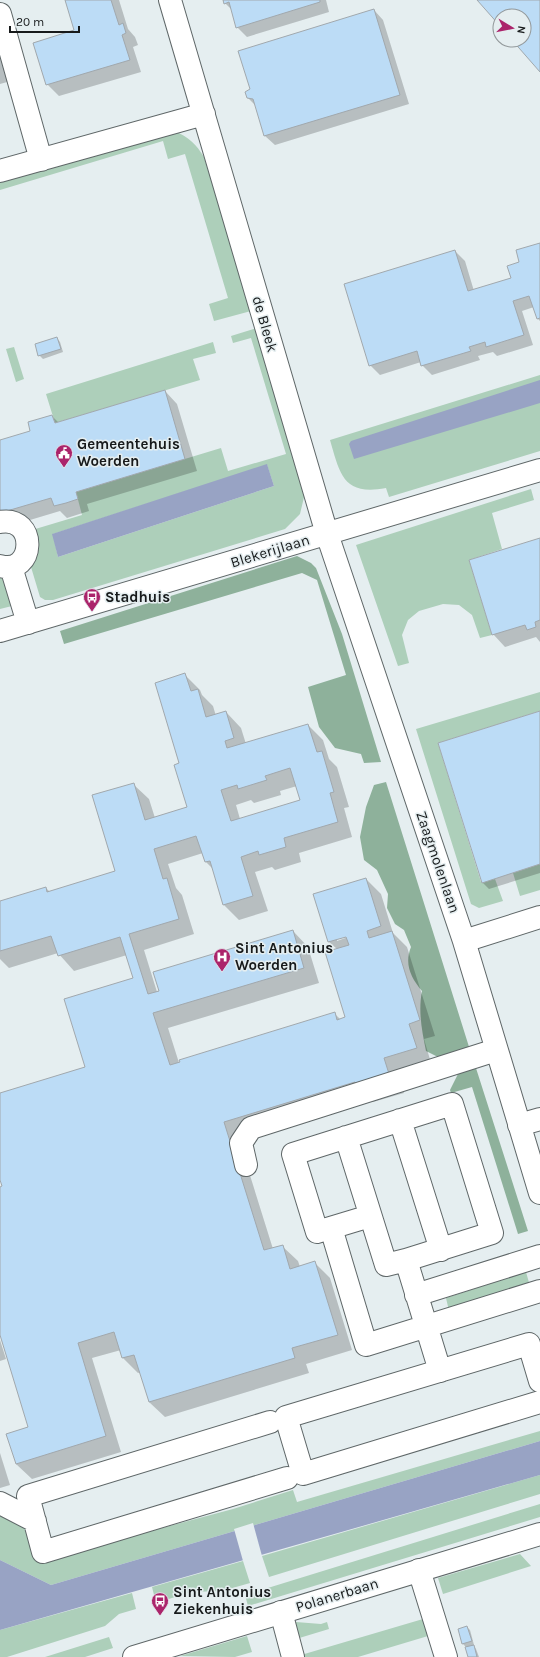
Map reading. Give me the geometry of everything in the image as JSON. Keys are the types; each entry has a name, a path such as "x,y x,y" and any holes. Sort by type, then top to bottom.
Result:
{"street":[{"name":"de Bleek","path":"170,0 327,534"},
{"path":"0,14 41,160"},
{"path":"0,171 204,114"},
{"name":"Blekerijlaan","path":"0,631 540,470"},
{"path":"0,522 16,524 26,534 28,540 26,554 22,560 5,566 28,623"},
{"name":"Zaagmolenlaan","path":"327,534 464,940 540,1193"},
{"path":"464,940 540,917"},
{"path":"246,1165 241,1143 250,1128 496,1050"},
{"path":"346,1137 386,1265 441,1250 492,1233 452,1104 400,1120 346,1137 293,1154 317,1232 370,1216"},
{"path":"519,1125 540,1119"},
{"path":"400,1120 441,1250"},
{"path":"331,1228 366,1345 540,1291"},
{"path":"416,1295 540,1256"},
{"path":"406,1260 440,1371"},
{"path":"540,1380 529,1344 286,1417 303,1474 540,1402"},
{"path":"270,1422 28,1496 44,1552 287,1478"},
{"path":"0,1504 35,1521"},
{"name":"Polanerbaan","path":"134,1657 170,1652 281,1612 540,1534"},
{"path":"419,1570 446,1657"},
{"path":"281,1612 292,1657"}],"green space":[{"path":"174,131 192,141 204,157 251,311 214,321 209,304 228,298 185,154 168,159 163,141 0,190 0,177"},
{"path":"257,328 305,493 300,514 285,529 53,600 45,600 40,597 31,567 32,530 82,515 76,492 221,448 228,471 286,454 251,338 233,343 231,336","holes":["267,465 274,486 58,557 53,534"]},
{"path":"213,342 216,353 193,359 200,380 55,423 46,394"},
{"path":"14,347 24,379 16,382 6,349"},
{"path":"540,375 540,451 389,497 386,488 372,490 361,489 352,485 346,480 341,472 330,440"},
{"path":"531,489 534,500 492,513 502,549 469,560 492,635 480,638 472,615 459,605 443,604 419,611 408,620 402,635 409,663 398,666 356,545"},
{"path":"297,556 311,563 316,568 342,634 381,762 364,763 361,754 335,748 319,727 308,687 346,675 317,580 302,573 64,644 60,631"},
{"path":"0,576 2,576 12,606 0,609"},
{"path":"540,692 540,711 438,743 481,882 495,879 503,901 479,908 471,904 416,729"},
{"path":"386,782 470,1050 442,1059 426,1051 420,1014 422,991 412,976 408,959 411,947 404,930 395,924 387,908 388,894 377,870 364,860 360,837 366,807 374,785"},
{"path":"540,864 540,890 520,896 513,873"},
{"path":"475,1065 528,1231 518,1234 472,1087 451,1093 450,1090 460,1070"},
{"path":"526,1272 530,1286 449,1311 446,1298"},
{"path":"540,1431 540,1441 51,1585 0,1560 0,1513 25,1526 31,1551 37,1557 46,1559 233,1509 293,1490 297,1502"},
{"path":"540,1475 540,1494 269,1577 262,1556"},
{"path":"540,1504 540,1517 248,1606 245,1595"},
{"path":"520,1554 531,1566 443,1594 438,1578"},
{"path":"243,1561 250,1583 222,1591 191,1592 156,1603 152,1587"},
{"path":"132,1593 136,1609 119,1614 105,1626 7,1657 0,1657 0,1630"},
{"path":"423,1619 428,1636 358,1657 302,1657 301,1655"},
{"path":"327,1622 329,1629 296,1639 292,1623 321,1624"},
{"path":"247,1636 252,1652 235,1657 180,1656"},
{"path":"109,1637 113,1648 85,1657 45,1657"}],"water":[{"path":"540,380 540,403 354,459 349,444 351,441"},
{"path":"267,464 274,486 58,557 52,534"},
{"path":"540,1441 540,1475 0,1630 0,1560 51,1585"}],"pier":[{"path":"253,1523 262,1556 243,1561 234,1529"}],"building":[{"path":"65,0 111,0 119,25 123,23 126,33 122,35 130,60 46,85 33,43 74,30"},
{"path":"223,0 320,0 320,2 236,28 229,2 224,4"},
{"path":"477,0 540,0 540,72 519,48 532,48 532,8 492,8 492,17"},
{"path":"374,9 400,95 264,136 253,99 247,98 245,92 250,89 238,51"},
{"path":"540,243 540,318 537,319 529,296 513,301 524,335 486,347 485,342 469,347 471,351 421,366 417,351 369,366 344,284 455,250 468,291 511,278 507,266 519,262 516,250"},
{"path":"57,337 61,349 38,356 35,344"},
{"path":"165,390 185,459 76,492 78,499 66,503 54,506 51,498 0,513 0,440 30,431 28,422 52,415 55,423"},
{"path":"540,538 540,620 535,622 536,627 527,630 525,625 492,635 469,560"},
{"path":"185,673 191,691 198,689 206,717 226,711 234,738 225,741 227,748 308,724 317,752 322,751 334,792 330,793 338,822 284,838 286,847 259,855 258,851 241,857 253,896 223,905 210,861 205,862 196,836 154,849 163,879 167,878 179,919 129,934 148,994 159,991 153,972 293,930 304,968 153,1013 170,1065 180,1062 179,1060 335,1012 337,1020 345,1017 325,952 349,945 346,937 328,942 313,894 366,878 381,926 367,931 369,938 392,931 420,1020 409,1024 417,1048 384,1058 390,1077 357,1087 355,1082 224,1122 264,1250 283,1245 290,1269 315,1261 338,1335 292,1348 295,1358 149,1402 134,1355 122,1358 114,1332 78,1343 106,1436 16,1464 6,1434 28,1427 0,1335 0,1187 2,1186 0,1180 0,1093 85,1067 64,999 133,978 120,937 58,956 51,936 0,951 0,901 46,887 47,892 115,871 92,795 134,783 145,820 187,807 174,765 179,763 155,683","holes":["290,768 300,800 231,821 221,790 237,785 238,789 267,780 265,776"]},
{"path":"540,711 540,864 482,883 438,743"},
{"path":"467,1626 472,1641 462,1644 458,1629"},
{"path":"474,1645 477,1657 468,1657 465,1647"}],"place":[{"name":"Gemeentehuis Woerden","path":"64,468"},
{"name":"Stadhuis","path":"92,612"},
{"name":"Sint Antonius Woerden","path":"222,972"},
{"name":"Sint Antonius Ziekenhuis","path":"160,1616"}]}
